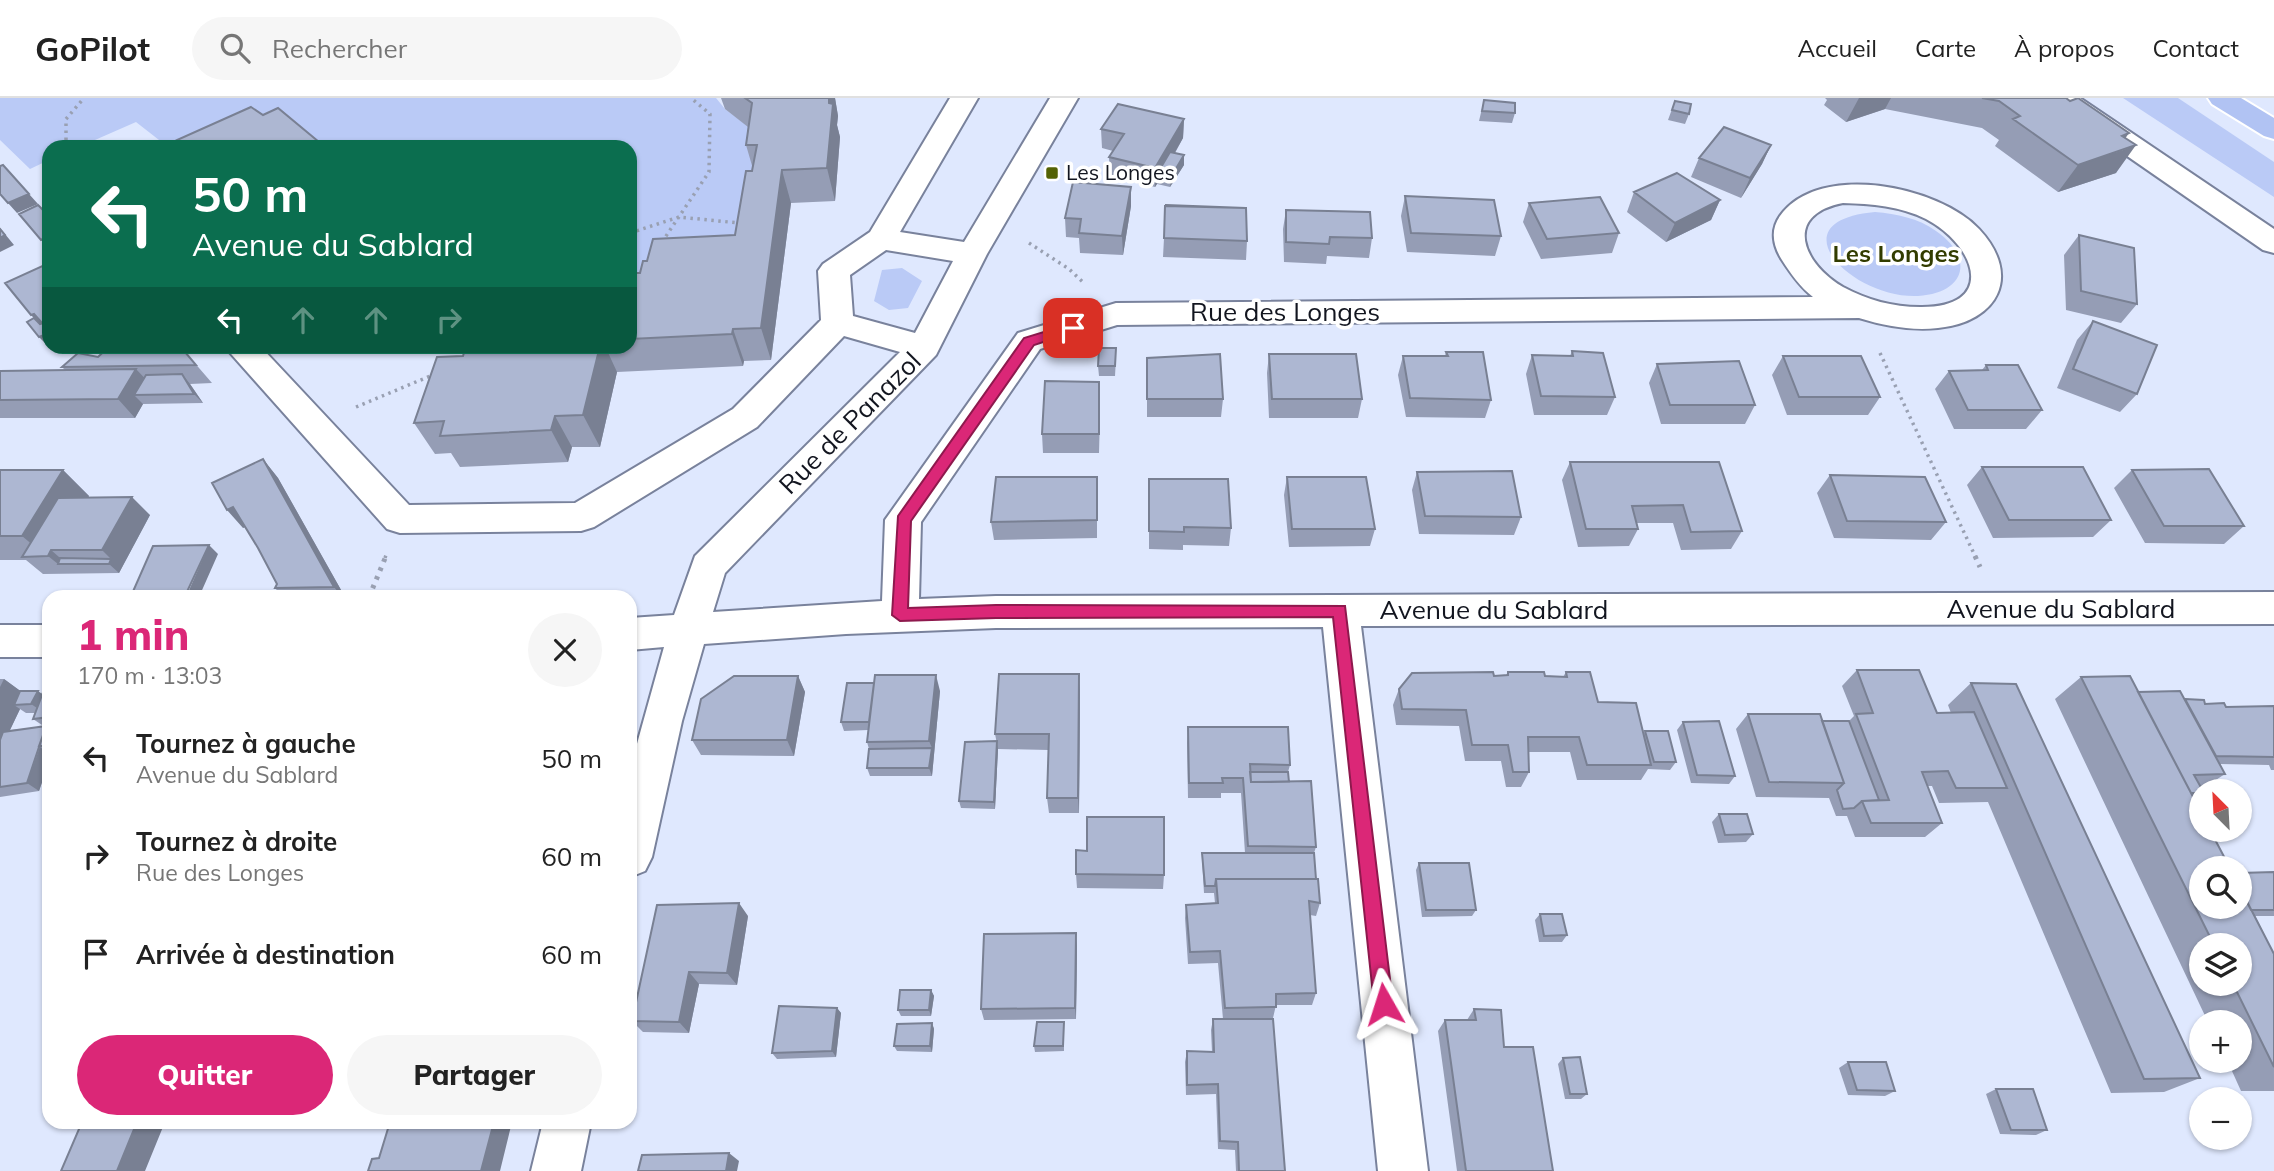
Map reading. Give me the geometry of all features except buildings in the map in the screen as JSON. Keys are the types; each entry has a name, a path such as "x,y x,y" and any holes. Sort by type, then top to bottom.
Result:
{"highway":[{"path":"2222,98 2274,130"}],"street":[{"path":"247,354 400,519 581,517 745,418 837,323 834,271 881,239 964,98"},
{"name":"Rue de Panazol","path":"637,826 662,721 708,566 924,347 972,254 1064,98"},
{"path":"2062,98 2274,243"},
{"name":"Rue des Longes","path":"900,615 903,520 1029,341 1116,314 1859,307 1892,316 1925,319 1953,314 1975,304 1987,288 1989,269 1980,249 1963,230 1938,214 1908,201 1874,194 1843,194 1816,200 1798,212 1789,230 1791,250 1804,272 1828,292 1859,307"},
{"path":"881,239 972,254"},
{"path":"837,323 924,347"},
{"name":"Avenue du Sablard","path":"637,633 688,627 1010,611 2274,608"},
{"path":"1340,611 1403,1171"},
{"path":"0,641 42,641"},
{"path":"556,1171 565,1129"}],"path":[{"path":"66,140 66,119 84,98"},
{"path":"654,251 709,172 710,114 691,98"},
{"path":"637,231 679,217 739,223 737,236"},
{"path":"1030,243 1069,269"},
{"path":"1859,307 1999,609"},
{"path":"314,426 440,372"},
{"path":"372,590 374,585"}],"shaded area":[{"path":"0,98 716,98 725,109 761,136 746,268 637,305 637,140 159,140 136,122 95,140 42,140 42,163 30,169 0,140"},
{"path":"2123,98 2178,98 2274,162 2274,197"},
{"path":"1875,212 1915,220 1948,241 1960,263 1960,272 1955,281 1947,288 1918,296 1893,294 1869,285 1849,273 1834,258 1827,243 1830,229 1845,218"},
{"path":"902,268 922,281 908,308 889,310 874,301 882,270"}],"place":[{"name":"Les Longes","path":"1052,173"}],"district":[{"name":"Les Longes","path":"1896,254"}],"route":[{"path":"1073,328 1029,341 903,520 900,615 996,612 1340,611 1384,1004"}]}
